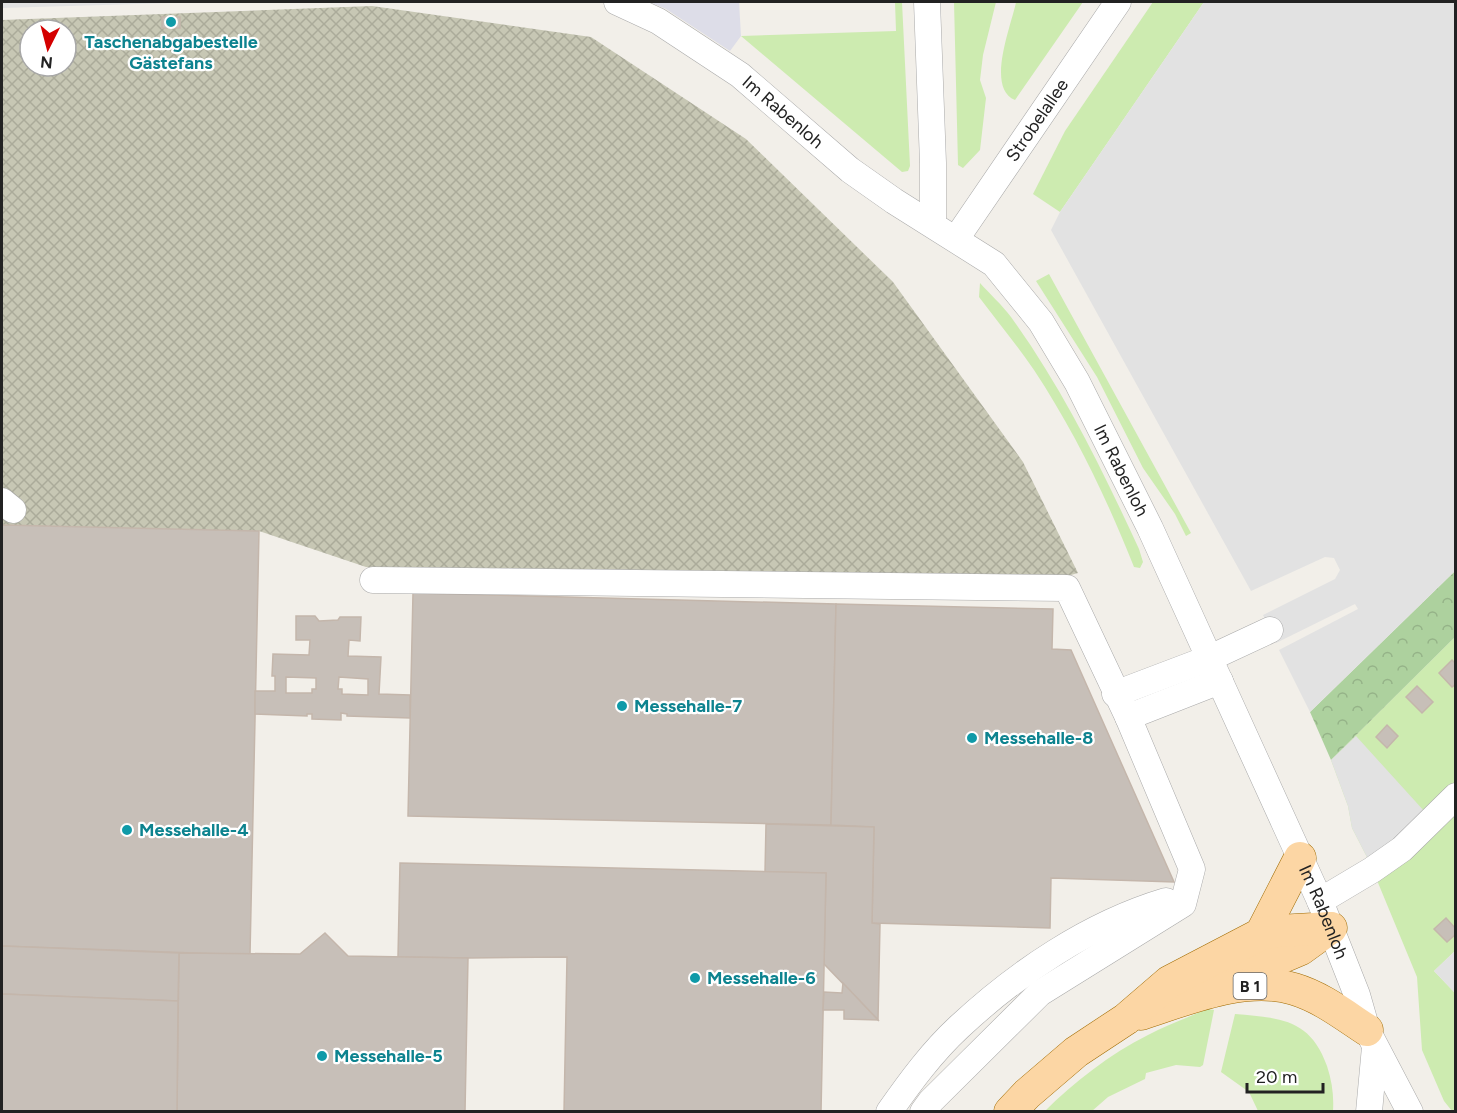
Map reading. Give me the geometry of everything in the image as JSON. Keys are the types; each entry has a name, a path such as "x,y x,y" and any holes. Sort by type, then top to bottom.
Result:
{"main road":[{"path":"1260,934 1300,858"},
{"name":"B 1","path":"1010,1112 1027,1094 1076,1052 1126,1019 1169,982 1260,934 1278,931 1326,914"},
{"name":"B 1","path":"1126,1019 1209,991 1301,949 1326,914"},
{"name":"B 1","path":"1209,991 1248,986 1292,988 1311,995 1371,1038"}],"street":[{"name":"Im Rabenloh","path":"617,2 658,21 740,75 850,170 894,201 994,264 1041,322 1077,382 1118,461 1326,914 1358,995 1371,1038 1410,1112"},
{"path":"927,2 933,224"},
{"name":"Strobelallee","path":"956,239 1118,2"},
{"path":"373,579 1067,588 1115,694 1128,717 1192,869 1183,904 1040,993 931,1101 923,1112"},
{"path":"1115,694 1210,658 1270,630"},
{"path":"1128,717 1220,681"},
{"path":"1326,914 1372,870 1402,849 1455,796"},
{"path":"889,1112 936,1051 959,1027 1010,985 1075,941 1150,906 1185,895"},
{"path":"1369,1112 1371,1038"}],"shaded area":[{"path":"2,2 204,2 2,8"},
{"path":"649,2 739,2 741,36 730,51 666,9"},
{"path":"1204,2 1455,2 1455,571 1310,712 1279,650 1358,609 1355,604 1276,643 1263,615 1335,579 1340,570 1334,558 1325,557 1251,591 1051,230 1060,212"},
{"path":"372,6 591,37 746,139 893,282 1023,462 1078,573 1057,579 366,567 259,531 2,525 2,20 18,19 18,78 78,78 78,18 55,18"},
{"path":"1356,736 1425,812 1369,861 1352,828 1348,806 1331,760"},
{"path":"1455,951 1455,993 1434,971"}],"green space":[{"path":"895,2 902,2 910,166 908,171 902,172 741,36 896,31"},
{"path":"954,2 996,2 983,55 980,80 986,98 980,150 963,168 958,165"},
{"path":"1016,2 1083,2 1015,100 1006,93 1001,70"},
{"path":"1153,2 1204,2 1060,212 1033,194 1065,131"},
{"path":"1049,274 1191,533 1186,536 1175,514 1143,468 1097,377 1036,281"},
{"path":"980,283 1011,317 1065,401 1139,549 1143,562 1140,568 1134,567 1089,466 1049,393 979,297"},
{"path":"1455,571 1455,637 1331,760 1310,712"},
{"path":"1455,637 1455,951 1434,971 1455,993 1455,1111 1452,1111 1444,1101 1422,1050 1417,977 1369,861 1352,828 1348,806 1331,760"},
{"path":"1207,1009 1214,1010 1203,1065 1200,1067 1176,1065 1146,1073 1145,1079 1108,1097 1092,1111 1044,1112 1080,1079 1120,1051 1155,1031"},
{"path":"1235,1014 1279,1020 1302,1030 1312,1038 1329,1072 1333,1111 1258,1111 1249,1092 1221,1072"}],"building":[{"name":"Taschenabgabestelle Gästefans","path":"162,17 180,17 180,28 162,28"},
{"name":"Messehalle-4","path":"2,525 259,531 250,955 2,946"},
{"name":"Messehalle-7","path":"413,593 836,604 831,825 408,816"},
{"name":"Messehalle-8","path":"836,604 1053,609 1052,649 1071,650 1174,882 1051,878 1050,928 872,923 874,827 831,825"},
{"path":"296,616 315,616 319,621 338,620 340,617 361,617 360,641 349,640 348,656 381,657 379,694 410,695 410,718 347,716 341,713 341,720 312,719 312,714 307,714 307,716 255,714 255,691 275,691 275,676 272,676 273,654 309,655 310,640 296,640","holes":["286,677 316,678 316,689 312,689 312,693 286,693","339,677 368,679 368,695 342,694 342,689 338,689"]},
{"path":"1452,660 1456,664 1456,684 1452,687 1439,673"},
{"path":"1417,686 1433,702 1422,713 1406,697"},
{"path":"1387,725 1398,736 1387,748 1376,737"},
{"path":"766,824 874,827 872,923 880,924 878,1020 824,964 826,873 765,872"},
{"name":"Messehalle-6","path":"400,863 826,873 821,1112 564,1112 567,957 398,957"},
{"path":"1446,918 1456,929 1456,934 1447,942 1434,929"},
{"name":"Messehalle-5","path":"325,933 348,956 468,958 465,1112 177,1112 179,953 300,954"},
{"path":"2,946 179,953 178,1001 2,994"},
{"path":"843,983 878,1020 844,1019 844,1010 823,1010 824,992 842,993"},
{"path":"2,994 178,1001 177,1112 2,1112"}],"place":[{"name":"Taschenabgabestelle Gästefans","path":"171,22"},
{"name":"Messehalle-7","path":"622,706"},
{"name":"Messehalle-8","path":"972,738"},
{"name":"Messehalle-4","path":"127,830"},
{"name":"Messehalle-6","path":"695,978"},
{"name":"Messehalle-5","path":"322,1056"}]}
